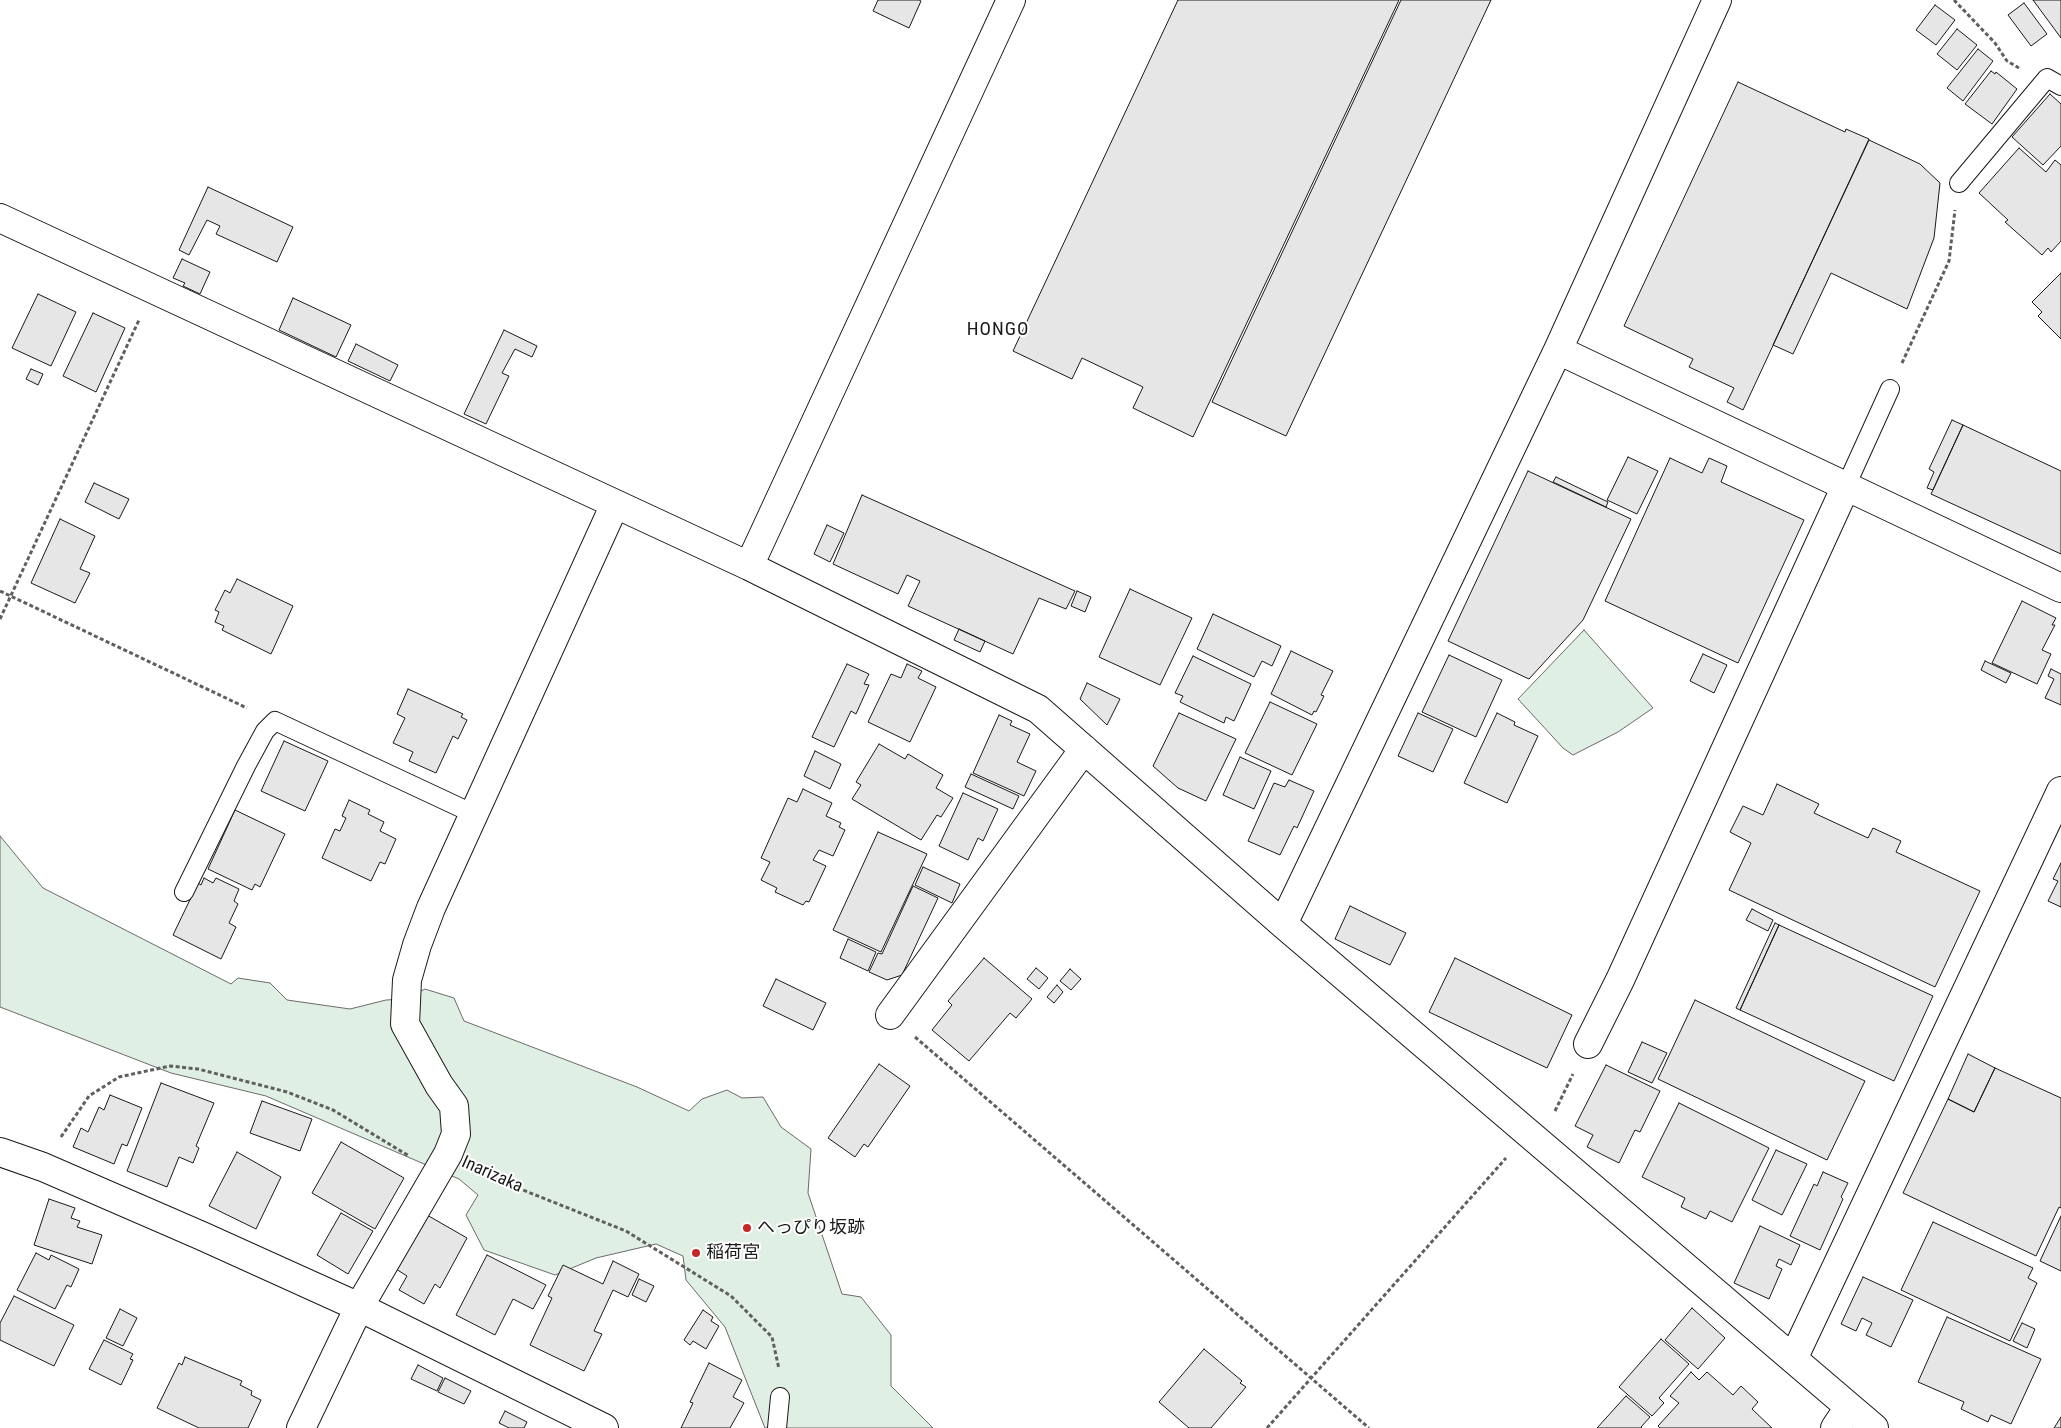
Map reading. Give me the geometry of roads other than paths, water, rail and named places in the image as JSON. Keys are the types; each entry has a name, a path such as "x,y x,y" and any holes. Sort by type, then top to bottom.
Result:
{"street":[{"path":"749,566 1011,0"},
{"path":"1282,924 1558,350 1717,0"},
{"path":"0,218 749,566 1038,709 1282,924 1793,1360 1842,1418 1874,1428"},
{"path":"1558,350 2061,588"},
{"path":"1588,1044 1628,963 1846,486"},
{"name":"Inarizaka","path":"359,1307 443,1164 456,1134 454,1106 439,1085 405,1024 407,980 416,945 615,504"},
{"path":"890,1015 1084,749"},
{"path":"1793,1360 2061,791"},
{"path":"0,1152 43,1167 359,1307 604,1428"},
{"path":"301,1428 359,1307"}],"lane":[{"path":"1959,183 2047,78 2061,86"},
{"path":"1846,486 1890,389"},
{"path":"184,892 246,766 265,731 275,721 474,814"},
{"path":"777,1428 780,1397"}],"place":[{"name":"へっぴり坂跡","path":"747,1228"},
{"name":"稲荷宮","path":"696,1253"}],"district":[{"name":"HONGO","path":"998,330"}]}
